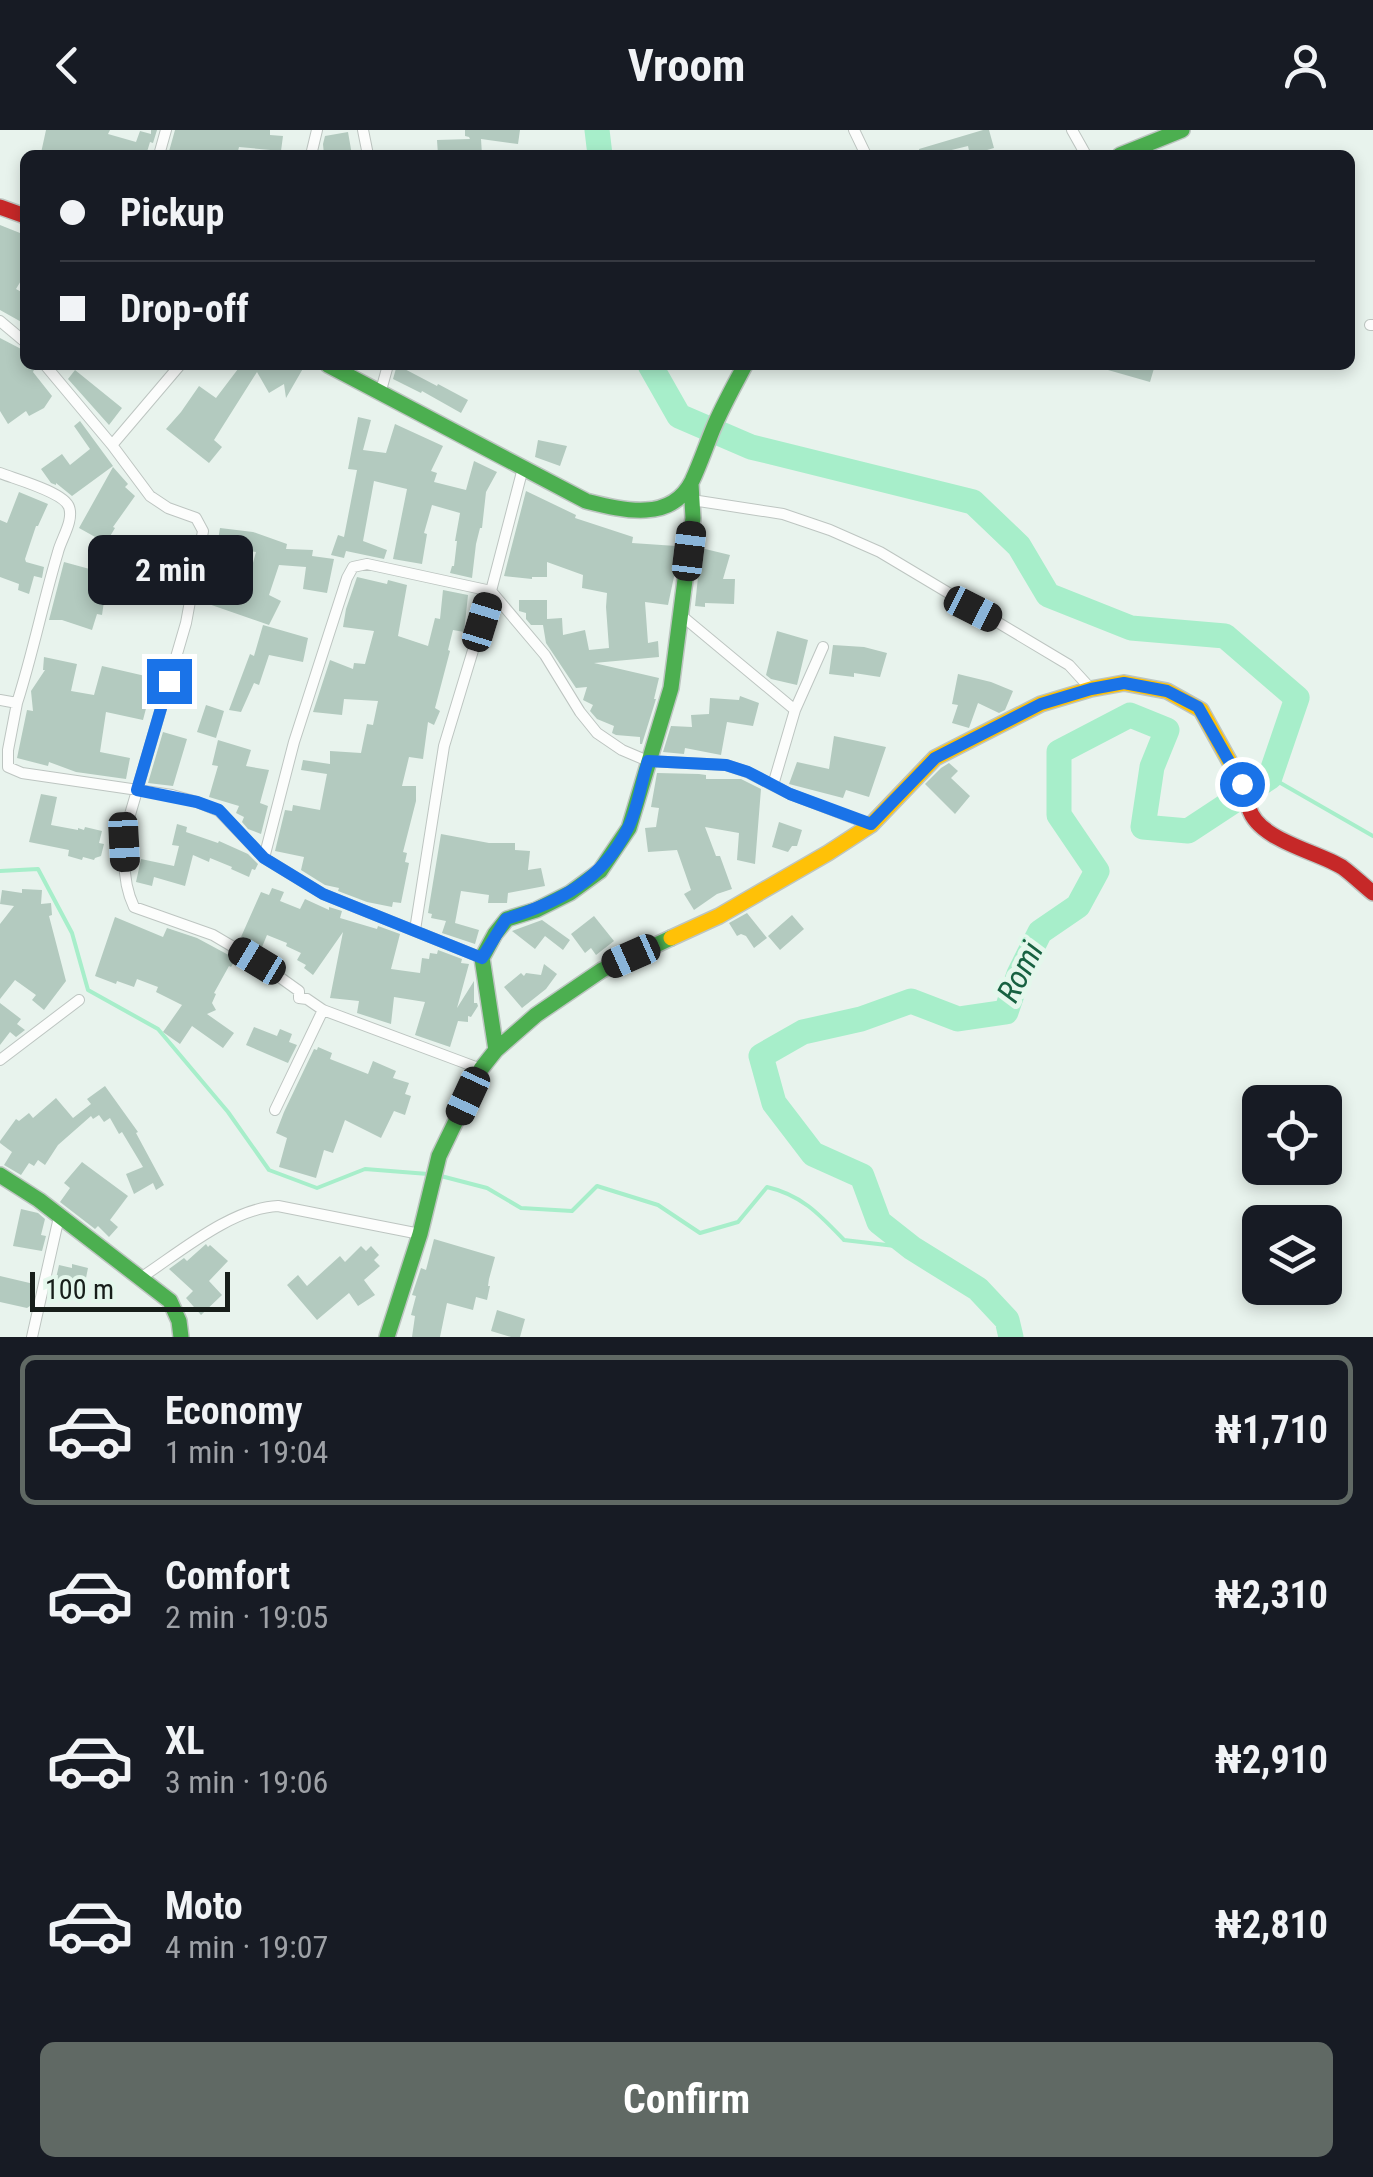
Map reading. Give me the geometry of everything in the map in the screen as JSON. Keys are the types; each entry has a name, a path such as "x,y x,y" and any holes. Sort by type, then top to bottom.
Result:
{"street":[{"path":"1132,150 1182,130"},
{"path":"0,321 20,338"},
{"path":"48,370 150,496 168,508 196,518 203,531 186,622 124,842 134,907 213,936 257,961 298,991 299,998 324,1010 481,1069"},
{"path":"112,446 176,370"},
{"path":"337,370 586,501 646,512 692,492 830,530 880,552 1069,666 1091,689"},
{"path":"380,394 387,370"},
{"path":"496,1050 482,958 506,919 570,893 600,871 628,828 671,688 682,616 692,492 700,458 742,370"},
{"path":"415,930 444,746 523,468"},
{"path":"0,474 63,498 70,509 16,703 8,767 22,773 184,798 219,810 264,858 323,894 482,958"},
{"path":"264,858 294,742 347,578 353,567 367,564 491,591 545,655 597,733 622,750 648,761 726,765 871,824"},
{"path":"682,616 795,710"},
{"path":"772,785 795,710 823,647"},
{"path":"388,1337 439,1156 481,1069 496,1050 536,1015 602,970 719,916 828,853 871,824 935,758 1041,704 1124,683 1167,691 1194,705 1201,710 1242,784 1252,818 1268,832 1341,868 1373,892"},
{"path":"0,700 16,703"},
{"path":"0,1060 79,1000"},
{"path":"276,1110 324,1010"},
{"path":"0,1175 39,1200 170,1301 181,1337"},
{"path":"142,1277 259,1207 278,1206 420,1234"},
{"path":"32,1337 59,1217"}],"building":[{"path":"46,130 110,130 108,134 136,142 140,131 151,134 151,130 157,130 148,150 42,150"},
{"path":"175,130 270,130 270,135 283,136 281,150 169,150"},
{"path":"465,130 520,130 518,144 481,139 482,150 438,150 437,140 470,139"},
{"path":"983,130 989,130 994,148 969,150 968,146 919,149"},
{"path":"348,132 351,150 324,150 325,136"},
{"path":"0,225 20,233 20,282 16,289 20,291 20,321 0,310"},
{"path":"0,338 20,348 20,370 34,370 52,396 44,408 29,416 26,411 8,424 0,411"},
{"path":"75,370 122,408 109,425 68,379"},
{"path":"237,370 302,370 286,398 284,384 269,393 257,372 214,440 222,447 209,463 166,429 199,386 216,398"},
{"path":"396,370 407,370 468,400 461,413 393,379"},
{"path":"1108,370 1154,370 1150,382"},
{"path":"358,417 371,420 363,450 386,453 395,424 443,446 431,471 437,473 434,482 466,490 474,461 497,472 486,492 472,578 450,573 460,513 432,505 424,533 427,534 422,564 393,559 407,489 374,481 363,541 387,550 384,559 346,551 344,558 331,555 338,535 344,537 357,470 348,469"},
{"path":"80,421 113,466 72,496 51,483 41,469 62,454 70,465 90,449 74,426"},
{"path":"538,440 567,446 560,466 535,457"},
{"path":"113,467 135,496 106,543 79,528"},
{"path":"526,491 576,515 575,518 633,537 632,543 676,546 668,605 645,602 648,643 658,641 659,657 594,663 659,678 642,744 640,737 616,735 612,733 614,726 597,719 590,711 593,705 583,700 587,687 576,688 546,643 543,625 531,625 526,613 519,611 519,600 547,600 547,619 562,618 563,635 585,630 589,650 609,648 607,593 582,588 583,575 547,562 547,577 504,576"},
{"path":"19,492 48,504 25,559 44,567 42,578 34,576 29,594 18,590 19,584 0,577 0,520 7,523"},
{"path":"220,528 253,532 287,544 286,549 313,550 312,556 334,559 327,593 303,589 306,567 279,565 269,595 281,601 269,625 200,601 208,577 246,588 256,552 217,546"},
{"path":"133,539 158,545 150,572 145,572 144,584 107,581 102,615 97,614 92,630 49,620 64,562 97,571 106,545 131,550"},
{"path":"701,548 730,555 723,579 735,579 734,604 695,606"},
{"path":"357,577 407,585 398,636 428,646 435,618 440,619 443,590 468,595 464,632 453,630 435,708 440,711 434,725 428,722 423,759 409,757 402,786 416,786 416,801 403,852 407,853 405,862 409,863 401,903 393,902 392,907 367,902 325,885 301,870 304,857 275,851 285,810 292,811 293,805 320,810 327,774 301,770 303,760 330,764 330,751 361,753 367,724 373,725 378,701 344,699 342,715 313,712 330,660 353,669 354,663 365,664 374,631 343,627"},
{"path":"263,625 308,638 303,662 269,655 259,685 254,683 241,712 229,710 250,654 254,656"},
{"path":"777,631 808,640 797,685 766,675"},
{"path":"833,645 887,653 880,677 829,674"},
{"path":"44,657 77,664 71,691 94,695 102,666 154,678 143,720 106,712 100,752 130,758 126,779 17,758 27,710 33,711 31,691 45,670"},
{"path":"958,674 1013,691 1005,710 999,713 978,703 969,728 952,723 958,705 952,704"},
{"path":"740,696 759,703 753,726 727,722 721,755 685,748 684,754 663,752 671,726 692,727 691,715 709,714 710,698 739,700"},
{"path":"206,705 224,711 216,738 197,732"},
{"path":"163,732 187,739 173,786 148,783"},
{"path":"834,736 886,747 869,797 846,790 843,798 789,784 797,762 829,769"},
{"path":"218,740 251,750 246,766 269,770 260,803 268,806 261,834 242,822 244,817 236,813 239,806 209,797 218,766 212,765"},
{"path":"949,763 958,771 951,778 970,796 955,814 925,784"},
{"path":"657,773 741,779 761,789 755,864 737,860 739,833 705,827 732,889 694,910 684,894 691,890 677,850 648,852 645,828 656,827 659,808 651,807"},
{"path":"41,794 57,797 51,825 102,831 101,856 82,860 68,856 69,850 29,842"},
{"path":"779,822 802,830 797,846 788,852 772,847"},
{"path":"177,824 187,827 186,832 248,854 258,864 255,870 249,877 210,858 209,862 193,855 185,886 154,877 152,886 136,882 141,859 174,866 179,846 172,845"},
{"path":"441,834 489,843 515,843 515,850 530,851 528,870 541,868 545,886 508,893 507,903 488,903 489,895 461,891 455,923 479,930 475,944 442,933 446,921 431,918 428,913"},
{"path":"272,888 284,892 280,901 300,909 305,899 329,910 342,911 340,918 400,934 391,969 420,973 422,958 429,959 430,953 437,954 438,950 469,964 457,1008 474,981 474,1003 478,1006 468,1016 468,1022 458,1021 450,1047 415,1035 425,1002 394,997 391,1024 357,1013 359,1001 330,998 343,932 313,975 297,960 301,953 286,946 287,943 267,935 262,947 241,937 261,892 269,895"},
{"path":"22,889 42,890 41,904 51,903 49,916 66,981 44,1010 32,1000 36,995 15,980 0,999 0,924 14,906 0,904 2,890 22,893"},
{"path":"747,913 767,938 754,948 746,936 737,936 729,923"},
{"path":"792,915 804,929 780,950 768,936"},
{"path":"594,916 614,941 596,955 591,948 585,953 571,934"},
{"path":"115,917 163,937 167,928 197,938 236,959 214,993 212,1003 216,1010 207,1014 234,1033 223,1048 192,1026 180,1044 163,1032 182,1005 156,992 158,987 137,979 134,987 117,981 116,984 95,976"},
{"path":"542,920 570,940 563,950 545,936 535,949 512,931"},
{"path":"544,964 557,974 546,989 522,1008 504,987 521,973 541,975"},
{"path":"0,1003 21,1019 17,1024 25,1030 16,1037 10,1032 0,1045"},
{"path":"254,1027 277,1036 280,1029 292,1034 289,1042 297,1045 288,1063 246,1045"},
{"path":"318,1047 332,1053 330,1059 368,1074 373,1061 396,1071 393,1078 409,1083 405,1094 411,1096 405,1115 394,1111 381,1138 345,1120 333,1153 324,1150 316,1178 279,1167 287,1138 276,1133"},
{"path":"105,1086 138,1132 164,1185 156,1190 153,1183 134,1194 126,1174 143,1167 122,1132 119,1134 110,1118 104,1122 99,1115 93,1119 91,1116 58,1145 45,1165 38,1160 34,1166 29,1163 21,1175 4,1165 12,1152 0,1141 16,1119 19,1121 29,1113 33,1118 56,1098 73,1118 91,1104 87,1099"},
{"path":"82,1162 128,1196 110,1220 118,1227 109,1237 60,1202 70,1188 64,1183"},
{"path":"21,1209 45,1219 42,1251 13,1246"},
{"path":"434,1239 495,1257 487,1300 476,1297 473,1310 447,1303 440,1337 412,1337 415,1316 411,1315 416,1296 412,1295 421,1268 426,1270"},
{"path":"206,1244 228,1261 209,1281 222,1295 201,1315 186,1298 193,1291 169,1269 184,1258 187,1261"},
{"path":"361,1246 366,1251 371,1246 379,1255 374,1260 380,1266 364,1280 375,1295 358,1306 349,1293 317,1320 287,1285 298,1275 307,1286 340,1256 345,1262"},
{"path":"72,1264 88,1268 83,1293 54,1287 59,1265 72,1268"},
{"path":"0,1276 34,1284 30,1306 0,1302"},
{"path":"497,1310 525,1319 520,1337 491,1331"}],"waterway":[{"name":"Romi","path":"597,130 599,150"},
{"name":"Romi","path":"653,370 679,416 751,447 973,502 1019,546 1048,595 1131,628 1225,636 1297,698 1270,777 1188,831 1143,827 1152,767 1167,730 1130,715 1059,752 1059,815 1097,871 1078,906 1040,932 1006,1012 958,1019 911,1001 861,1019 803,1032 761,1056 774,1103 813,1154 862,1176 879,1222 912,1248 978,1289 1007,1320 1011,1337"},
{"path":"1270,777 1373,836"},
{"path":"0,871 38,869 72,933 88,990 158,1029 228,1112 269,1170 317,1188 365,1169 428,1174"},
{"path":"437,1175 487,1188 521,1208 572,1211 597,1186 658,1205 700,1233 738,1222 767,1187 800,1201 844,1240 912,1248"}],"traffic: fast":[{"path":"1132,150 1182,130"},
{"path":"337,370 586,501 630,510 659,508 683,494 742,370"},
{"path":"496,1050 482,958 495,934 507,919 570,893 600,871 629,828 671,688 693,518 691,484"},
{"path":"387,1337 420,1234 439,1156 481,1069 496,1050 536,1015 602,970 671,938"},
{"path":"0,1175 39,1200 170,1301 181,1337"}],"traffic: slow":[{"path":"671,938 719,916 871,825 935,758 1041,704 1091,689 1124,683 1167,691 1201,710 1242,784 1249,808"}],"traffic: jam":[{"path":"0,207 20,214"},
{"path":"1249,808 1255,819 1276,837 1342,867 1373,893"}],"route":[{"path":"169,681 137,790 219,810 264,858 323,894 482,958 506,919 570,893 600,871 628,828 648,761 726,765 871,824 935,758 1041,704 1124,683 1167,691 1198,707 1242,784"}]}
